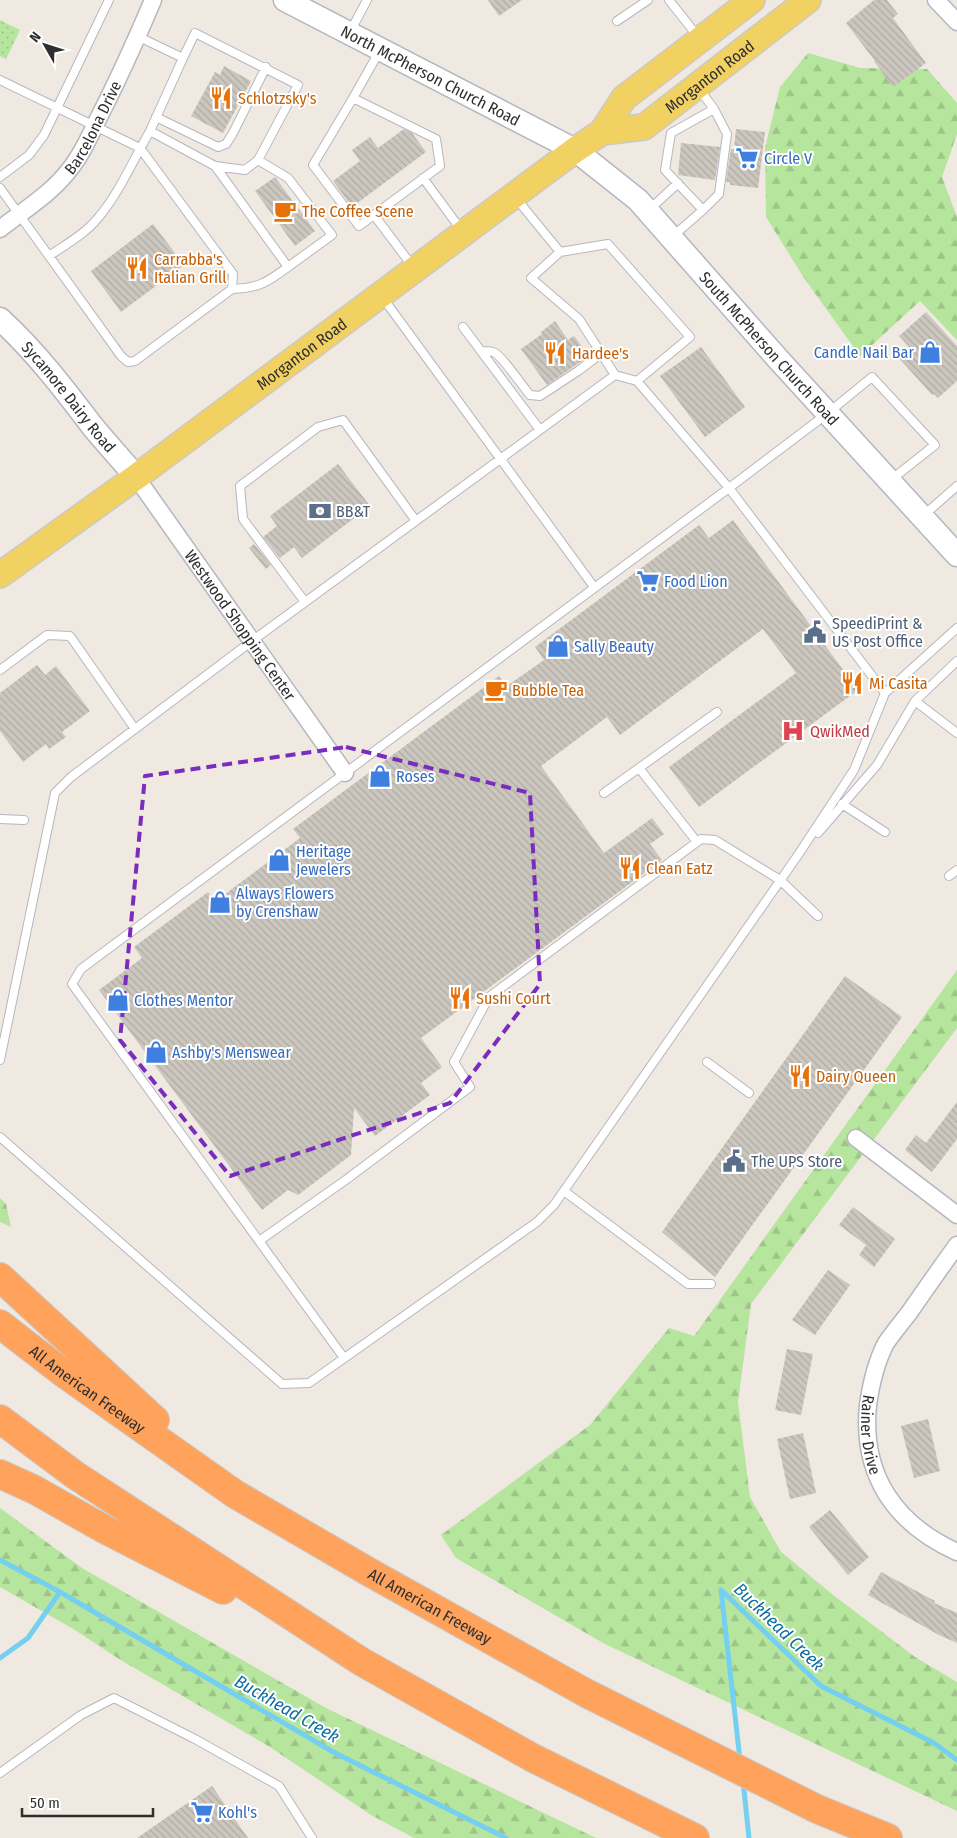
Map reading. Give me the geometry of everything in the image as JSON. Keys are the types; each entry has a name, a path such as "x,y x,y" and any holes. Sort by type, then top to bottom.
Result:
{"highway":[{"path":"0,1277 235,1494"},
{"name":"All American Freeway","path":"0,1324 62,1372 235,1494 369,1572 586,1693 816,1809 888,1838"},
{"path":"0,1419 75,1474 362,1662"},
{"path":"0,1474 35,1490 104,1529 362,1662 533,1758 695,1838"}],"main road":[{"name":"North McPherson Church Road","path":"285,0 314,10 350,33 575,150"},
{"name":"Morganton Road","path":"0,575 136,477 575,150 602,132 624,98 752,0"},
{"name":"Morganton Road","path":"602,132 644,127 673,119 697,86 808,0"},
{"name":"South McPherson Church Road","path":"575,150 638,200 957,555"},
{"name":"Sycamore Dairy Road","path":"0,319 20,337 59,381 94,428 136,477"}],"street":[{"name":"Barcelona Drive","path":"0,229 36,203 70,169 95,125 153,0"},
{"path":"936,0 957,22"},
{"name":"Westwood Shopping Center","path":"136,477 345,773"},
{"path":"856,1138 957,1215"},
{"name":"Rainer Drive","path":"957,1245 886,1344 875,1369 867,1416 868,1441 873,1464 882,1486 895,1507 920,1532 957,1552"}],"lane":[{"path":"0,177 18,164 44,135 109,0"},
{"path":"350,33 367,0"},
{"path":"617,21 648,0"},
{"path":"669,0 700,40"},
{"path":"49,256 98,219 114,197 150,131 195,33 298,85 258,160 246,170 215,166 150,131"},
{"path":"137,36 183,58"},
{"path":"353,98 436,139 440,166 359,226 313,165 380,49"},
{"path":"156,117 218,147 226,144 266,68"},
{"path":"0,80 140,148 234,274 232,289"},
{"path":"672,238 719,194 727,134 714,109 697,86"},
{"path":"703,210 665,170 673,119 714,109"},
{"path":"0,188 121,356 128,362 135,362 232,289 249,288 266,283 332,235 288,178 258,160"},
{"path":"215,166 288,267"},
{"path":"423,178 463,234"},
{"path":"647,211 678,184"},
{"path":"514,196 560,252"},
{"path":"374,215 415,270"},
{"path":"637,381 690,337 608,244 560,252 531,278 578,319 615,375 637,381 729,488 885,693"},
{"path":"380,295 499,460 594,587"},
{"path":"463,327 540,430"},
{"path":"481,351 495,352 530,395 540,396 602,353"},
{"path":"0,1060 55,793 71,777 252,641 615,375"},
{"path":"344,1358 72,984 81,969 729,488 872,377 935,445 890,481"},
{"path":"305,602 243,518 240,486 318,427 343,420 416,521"},
{"path":"922,517 957,486"},
{"path":"0,1137 282,1384 309,1383 537,1222 554,1205 798,855 854,770 885,693 957,628"},
{"path":"0,670 47,635 70,636 135,729"},
{"path":"798,855 877,765 915,701 957,661"},
{"path":"915,701 957,733"},
{"path":"604,793 717,712"},
{"path":"639,768 697,842"},
{"path":"842,804 885,832"},
{"path":"0,819 24,820"},
{"path":"259,1241 347,1179 470,1087 454,1062 489,997 701,839 715,840 780,880 818,916"},
{"path":"949,876 957,870"},
{"path":"708,1062 749,1093"},
{"path":"564,1191 688,1284 711,1284"},
{"path":"0,1773 81,1715 114,1698 196,1739 279,1786 312,1838"}],"highlighted area":[{"path":"346,747 530,793 540,984 450,1103 230,1176 120,1040 145,776"}],"green space":[{"path":"0,20 20,30 6,59 0,56"},
{"path":"808,53 860,68 927,69 957,103 957,134 942,177 957,217 957,340 920,301 860,356 804,278 766,217 765,148 780,87"},
{"path":"957,970 957,1028 751,1304 738,1402 750,1497 781,1552 832,1594 915,1657 957,1682 957,1811 605,1644 456,1558 441,1535 590,1425 669,1328 694,1336"},
{"path":"0,1198 6,1204 11,1227 0,1222"},
{"path":"0,1508 82,1568 326,1708 596,1838 414,1838 371,1815 270,1747 0,1587"}],"building":[{"path":"488,0 522,0 499,16"},
{"path":"874,0 887,0 898,14 893,18 926,63 893,87 846,23"},
{"name":"Schlotzsky's","path":"224,66 251,81 223,133 191,116 215,72 220,75"},
{"path":"404,129 412,133 426,152 352,207 333,181 360,161 352,150 370,137 378,148"},
{"name":"Circle V","path":"736,129 765,132 758,188 730,185 730,182 726,182 731,149 734,149"},
{"path":"681,143 720,147 715,180 678,175"},
{"name":"The Coffee Scene","path":"275,177 315,231 295,246 255,191"},
{"name":"Carrabba's Italian Grill","path":"153,224 184,265 121,312 91,271"},
{"name":"Candle Nail Bar","path":"926,312 957,346 957,381 938,398 934,394 932,395 898,357 909,347 899,336"},
{"name":"Hardee's","path":"555,321 568,340 574,336 589,356 547,385 521,349 542,334 541,332"},
{"path":"701,347 745,407 705,437 660,376"},
{"name":"BB&T","path":"338,464 370,506 302,558 294,547 280,558 263,537 277,526 270,516"},
{"path":"733,520 858,690 699,807 669,767 796,673 763,629 620,735 607,717 541,766 604,853 652,818 664,834 650,844 662,860 421,1038 442,1067 421,1083 430,1095 375,1136 354,1108 351,1155 298,1195 288,1190 262,1210 99,990 142,958 134,947 208,892 216,901 300,838 293,829 499,676 507,686 544,660 535,647 699,525 709,538"},
{"path":"254,544 271,565 266,569 249,548"},
{"path":"37,665 45,675 56,666 90,711 62,732 66,737 49,749 46,744 23,762 0,731 0,693"},
{"path":"845,976 902,1017 715,1277 662,1232"},
{"path":"957,1102 957,1139 932,1172 905,1150 916,1135 926,1143"},
{"path":"853,1207 895,1239 874,1267 859,1255 866,1245 839,1225"},
{"path":"828,1270 850,1285 815,1335 792,1320"},
{"path":"787,1349 813,1354 801,1415 775,1410"},
{"path":"928,1419 940,1471 914,1478 901,1426"},
{"path":"803,1433 816,1493 790,1499 777,1439"},
{"path":"830,1510 869,1557 848,1575 809,1527"},
{"path":"881,1572 935,1601 934,1603 957,1613 957,1643 939,1635 868,1595"},
{"name":"Kohl's","path":"212,1786 248,1838 137,1838"}],"waterway":[{"name":"Buckhead Creek","path":"0,1560 60,1592 335,1753 506,1838"},
{"name":"Buckhead Creek","path":"740,1760 721,1590 821,1686 934,1743 957,1760"},
{"name":"Buckhead Creek","path":"0,1658 28,1638 60,1592"},
{"name":"Buckhead Creek","path":"743,1781 749,1838"}],"place":[{"name":"Schlotzsky's","path":"221,98"},
{"name":"Circle V","path":"747,158"},
{"name":"The Coffee Scene","path":"285,211"},
{"name":"Carrabba's Italian Grill","path":"137,268"},
{"name":"Candle Nail Bar","path":"930,352"},
{"name":"Hardee's","path":"555,353"},
{"name":"BB&T","path":"320,511"},
{"name":"Food Lion","path":"648,581"},
{"name":"SpeediPrint & US Post Office","path":"815,632"},
{"name":"Sally Beauty","path":"558,646"},
{"name":"Mi Casita","path":"852,683"},
{"name":"Bubble Tea","path":"496,690"},
{"name":"QwikMed","path":"793,731"},
{"name":"Roses","path":"380,776"},
{"name":"Heritage Jewelers","path":"279,860"},
{"name":"Clean Eatz","path":"630,868"},
{"name":"Always Flowers by Crenshaw","path":"220,902"},
{"name":"Sushi Court","path":"460,998"},
{"name":"Clothes Mentor","path":"118,1000"},
{"name":"Ashby's Menswear","path":"156,1052"},
{"name":"Dairy Queen","path":"800,1076"},
{"name":"The UPS Store","path":"734,1161"},
{"name":"Kohl's","path":"202,1812"}]}
